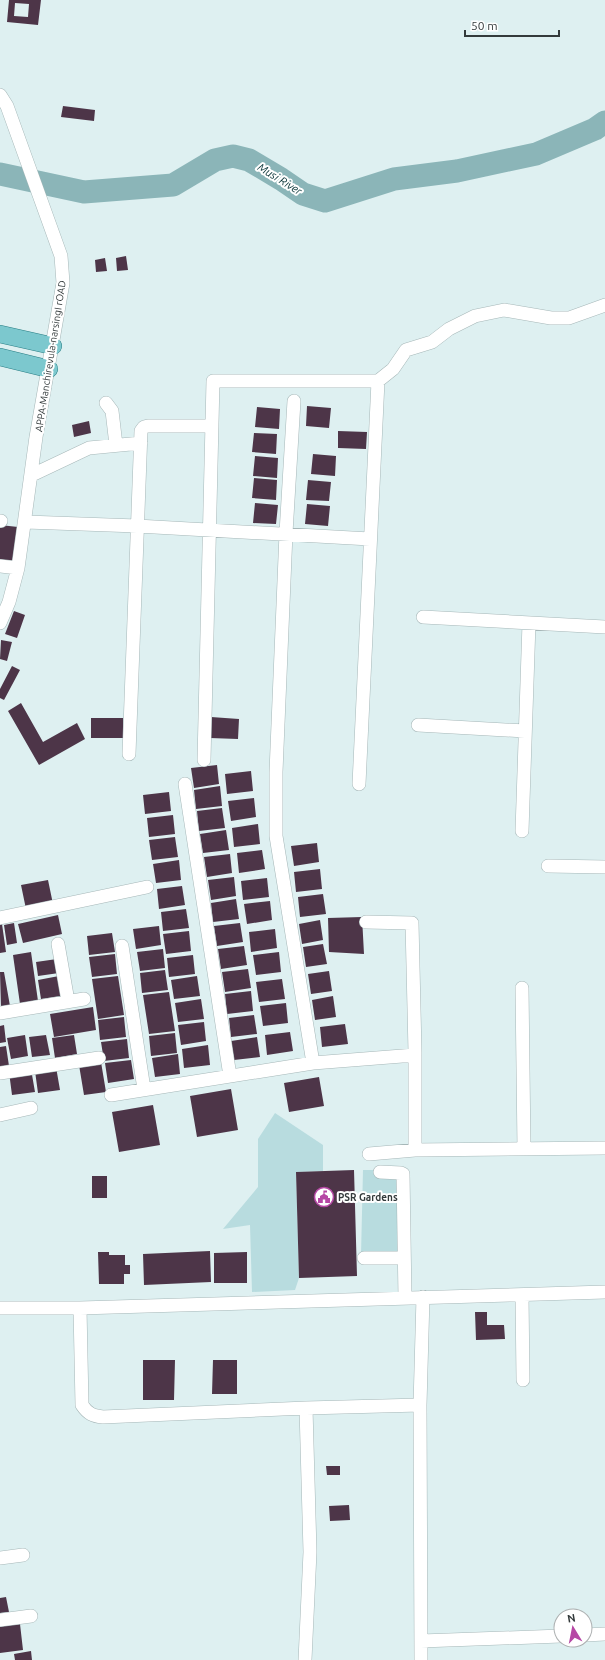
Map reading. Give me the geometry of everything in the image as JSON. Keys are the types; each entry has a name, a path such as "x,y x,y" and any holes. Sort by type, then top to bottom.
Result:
{"main road":[{"path":"0,334 53,346"},
{"path":"0,357 49,369"}],"street":[{"name":"APPA-Manchirevula-narsingI rOAD","path":"0,95 7,106 53,231 61,256 63,283 36,438 26,522 18,568 9,602 0,624"},
{"path":"204,760 213,382 378,381 393,369 406,350 432,342 449,329 475,316 504,310 551,318 569,318 605,305"},
{"path":"359,784 378,381"},
{"path":"294,401 286,533 276,772 276,836 313,1063"},
{"path":"106,403 112,411 116,445"},
{"path":"129,754 141,431 144,427 148,426 212,426"},
{"path":"32,475 89,448 140,443"},
{"path":"26,522 209,529 370,539"},
{"path":"0,566 18,568"},
{"path":"423,617 605,627"},
{"path":"522,831 529,623"},
{"path":"418,725 525,731"},
{"path":"184,784 230,1076"},
{"path":"548,866 605,868"},
{"path":"0,918 147,888"},
{"path":"366,922 412,923 415,1055 415,1150"},
{"path":"58,944 68,1002"},
{"path":"122,946 144,1089"},
{"path":"522,988 524,1149"},
{"path":"0,1013 84,999"},
{"path":"111,1095 313,1063 415,1055"},
{"path":"0,1073 99,1058"},
{"path":"0,1115 31,1108"},
{"path":"369,1154 415,1150 605,1148"},
{"path":"380,1172 403,1174 405,1298"},
{"path":"364,1258 404,1258"},
{"path":"0,1308 80,1308 605,1292"},
{"path":"522,1295 523,1380"},
{"path":"421,1660 420,1405 422,1298"},
{"path":"80,1308 82,1405 87,1413 94,1416 103,1418 306,1408 420,1405"},
{"path":"305,1660 310,1552 306,1408"},
{"path":"0,1558 23,1555"},
{"path":"0,1620 31,1616"},
{"path":"593,1635 605,1634"},
{"path":"421,1641 553,1636"}],"shaded area":[{"path":"275,1113 323,1145 323,1171 296,1172 299,1278 295,1290 252,1292 250,1225 223,1229 258,1187 258,1139"},
{"path":"363,1170 406,1170 405,1256 361,1255"}],"building":[{"path":"9,0 41,0 38,25 7,22","holes":["15,3 29,4 28,17 14,16"]},
{"path":"63,106 95,110 94,121 61,117"},
{"path":"126,256 128,270 117,271 116,258"},
{"path":"105,258 107,271 96,272 95,260"},
{"path":"307,406 331,408 329,428 306,426"},
{"path":"257,407 280,409 279,429 255,427"},
{"path":"89,421 91,433 74,437 72,425"},
{"path":"338,431 367,432 366,449 338,448"},
{"path":"254,433 277,434 276,454 252,452"},
{"path":"313,454 336,456 335,476 311,474"},
{"path":"255,456 278,458 277,478 253,476"},
{"path":"254,478 277,480 276,500 252,498"},
{"path":"308,480 331,482 329,501 306,500"},
{"path":"255,503 278,505 276,524 253,523"},
{"path":"307,504 330,506 328,526 305,524"},
{"path":"0,525 18,527 14,562 0,560"},
{"path":"14,611 25,615 17,638 5,634"},
{"path":"1,640 12,642 7,661 0,659"},
{"path":"12,666 20,670 4,700 0,698 0,689"},
{"path":"21,703 43,742 77,723 85,739 39,765 8,711"},
{"path":"211,717 239,719 238,739 210,738"},
{"path":"91,718 123,718 123,738 91,738"},
{"path":"217,765 219,784 194,788 191,768"},
{"path":"251,771 253,791 227,794 225,774"},
{"path":"220,786 222,806 196,809 194,790"},
{"path":"169,792 171,811 145,814 143,795"},
{"path":"254,798 256,817 231,821 228,801"},
{"path":"222,808 225,828 199,831 197,811"},
{"path":"173,815 175,834 149,837 147,818"},
{"path":"258,824 260,844 234,847 232,828"},
{"path":"226,830 229,850 203,853 200,834"},
{"path":"175,837 178,857 152,860 149,840"},
{"path":"317,843 319,862 294,866 291,846"},
{"path":"262,850 265,869 239,873 237,853"},
{"path":"230,854 232,873 207,877 204,857"},
{"path":"179,860 181,880 156,883 153,864"},
{"path":"320,869 322,889 296,892 294,872"},
{"path":"234,877 236,896 211,900 208,880"},
{"path":"267,878 269,897 243,900 241,881"},
{"path":"48,880 53,904 26,909 21,885"},
{"path":"182,886 185,905 159,909 157,889"},
{"path":"323,894 326,914 300,917 298,897"},
{"path":"236,899 239,919 213,922 211,903"},
{"path":"270,901 272,920 247,924 244,904"},
{"path":"186,909 189,928 163,931 161,912"},
{"path":"58,915 62,934 23,943 18,924"},
{"path":"362,917 364,954 329,952 328,918"},
{"path":"320,920 323,940 302,944 299,924"},
{"path":"14,923 17,943 7,945 4,925"},
{"path":"240,923 243,942 217,946 214,926"},
{"path":"2,924 6,952 0,953 0,925"},
{"path":"159,926 161,945 136,949 133,929"},
{"path":"275,929 277,948 251,952 249,932"},
{"path":"189,931 191,951 166,954 163,934"},
{"path":"112,933 115,952 89,955 87,936"},
{"path":"323,944 327,964 306,967 303,947"},
{"path":"244,946 247,965 221,969 218,949"},
{"path":"163,949 165,968 140,971 137,952"},
{"path":"31,952 38,1001 20,1004 13,955"},
{"path":"279,952 281,972 256,975 253,955"},
{"path":"115,954 117,974 92,977 89,957"},
{"path":"193,955 195,974 169,977 167,958"},
{"path":"57,959 59,973 38,976 36,962"},
{"path":"248,969 251,988 225,992 222,972"},
{"path":"165,970 168,990 142,993 140,973"},
{"path":"329,971 332,991 311,994 308,974"},
{"path":"0,972 4,972 10,1006 1,1008"},
{"path":"59,976 62,996 41,999 38,980"},
{"path":"118,976 124,1015 98,1019 92,979"},
{"path":"197,976 200,996 174,999 171,980"},
{"path":"282,979 285,999 259,1002 256,982"},
{"path":"251,991 253,1011 227,1014 225,994"},
{"path":"169,992 175,1031 149,1034 143,995"},
{"path":"333,996 336,1017 315,1020 312,1000"},
{"path":"201,999 204,1019 178,1022 175,1003"},
{"path":"286,1003 288,1023 263,1026 260,1006"},
{"path":"93,1007 96,1030 54,1037 50,1014"},
{"path":"254,1015 257,1034 231,1037 229,1018"},
{"path":"124,1017 126,1037 100,1040 98,1020"},
{"path":"204,1022 206,1041 181,1045 178,1025"},
{"path":"345,1024 348,1044 322,1047 320,1027"},
{"path":"4,1025 6,1042 0,1043 0,1026"},
{"path":"290,1032 293,1051 267,1055 265,1035"},
{"path":"175,1033 177,1053 151,1056 149,1036"},
{"path":"25,1035 28,1056 11,1059 7,1038"},
{"path":"46,1035 50,1055 32,1057 29,1037"},
{"path":"74,1035 77,1054 55,1058 52,1038"},
{"path":"257,1037 260,1057 234,1060 231,1041"},
{"path":"127,1039 129,1058 104,1061 101,1042"},
{"path":"208,1045 210,1065 184,1068 182,1049"},
{"path":"6,1046 9,1066 0,1068 0,1047"},
{"path":"178,1054 180,1074 155,1077 152,1058"},
{"path":"131,1060 134,1079 108,1083 105,1063"},
{"path":"101,1062 106,1092 84,1095 79,1065"},
{"path":"56,1067 60,1090 38,1093 35,1071"},
{"path":"31,1069 35,1092 12,1095 9,1072"},
{"path":"319,1077 324,1106 289,1112 284,1083"},
{"path":"231,1089 238,1130 197,1137 190,1096"},
{"path":"153,1105 160,1145 119,1152 112,1112"},
{"path":"354,1170 357,1276 299,1278 296,1172"},
{"path":"92,1176 107,1176 107,1198 92,1198"},
{"path":"210,1251 211,1282 144,1285 143,1254"},
{"path":"98,1252 109,1252 109,1255 125,1255 125,1265 130,1265 130,1274 124,1274 124,1284 99,1284"},
{"path":"247,1252 247,1283 214,1283 214,1253"},
{"path":"475,1312 487,1312 487,1325 504,1325 505,1339 476,1340"},
{"path":"143,1360 175,1360 174,1400 143,1400"},
{"path":"213,1360 237,1360 237,1394 212,1394"},
{"path":"326,1466 340,1466 340,1475 327,1475"},
{"path":"349,1505 350,1520 330,1521 329,1506"},
{"path":"6,1597 9,1612 0,1613 0,1598"},
{"path":"20,1624 23,1650 0,1653 0,1626"},
{"path":"31,1651 32,1660 15,1660 14,1654"}],"waterway":[{"name":"Musi River","path":"0,174 84,192 173,185 215,160 233,156 249,160 303,194 325,201 394,179 457,171 536,154 595,129 605,122"}],"place":[{"name":"PSR Gardens","path":"324,1197"}]}
